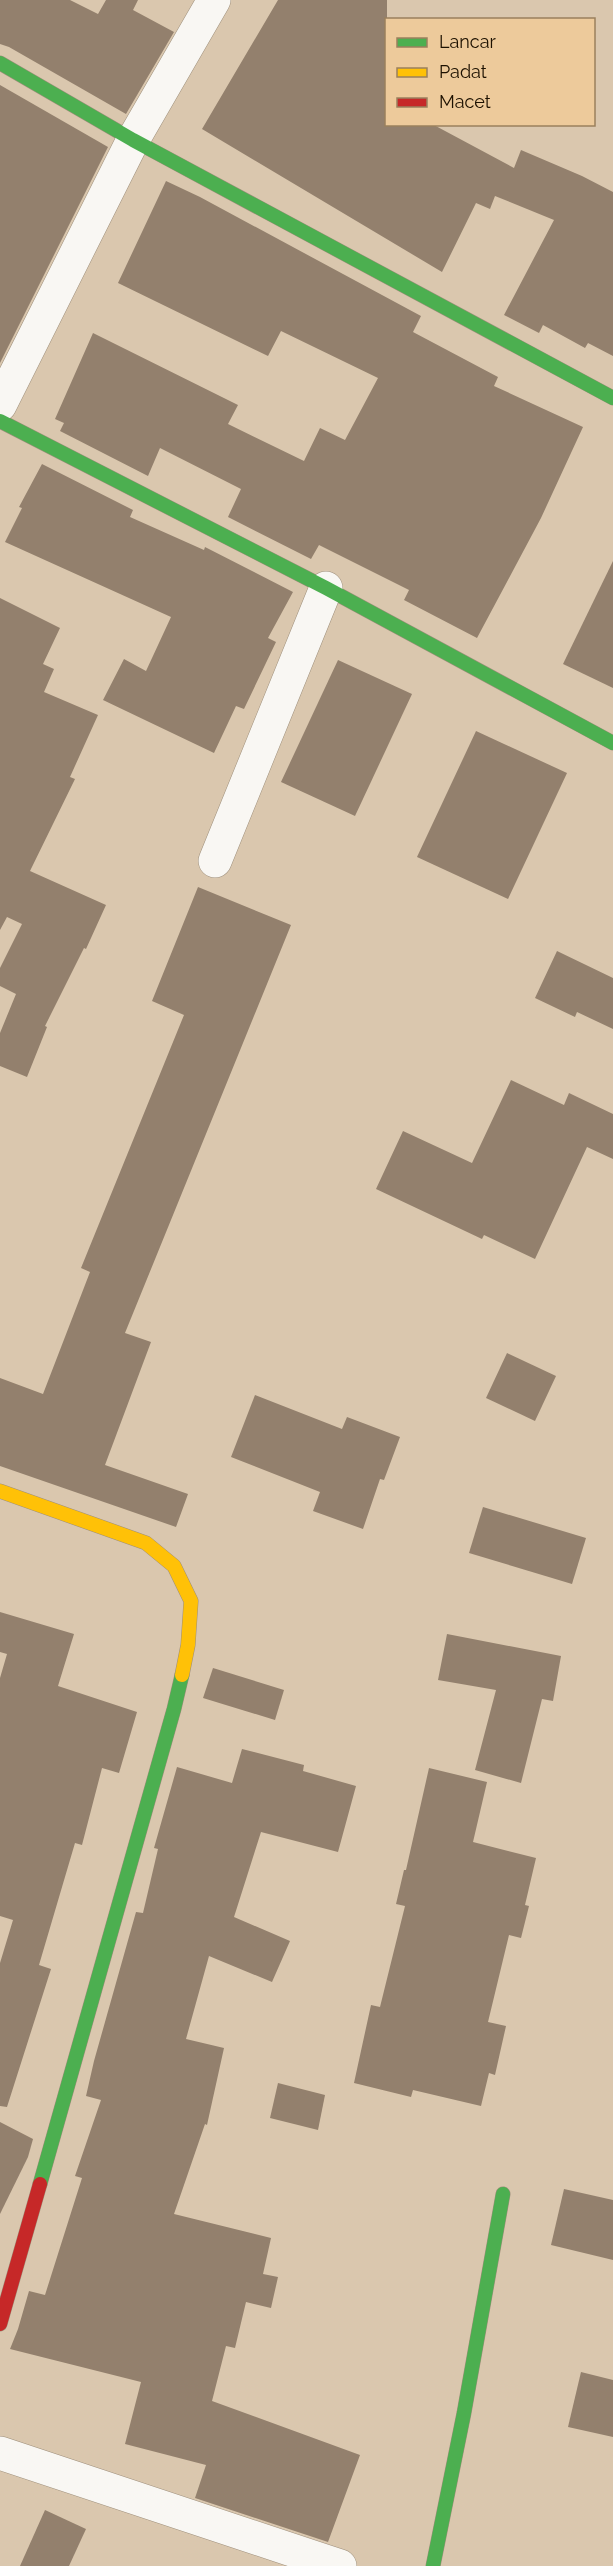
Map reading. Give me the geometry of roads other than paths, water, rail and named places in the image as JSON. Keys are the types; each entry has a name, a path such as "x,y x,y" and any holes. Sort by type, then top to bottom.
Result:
{"street":[{"path":"0,405 133,140 214,0"},
{"path":"0,63 133,140 613,398"},
{"path":"0,421 326,588 613,743"},
{"path":"215,861 326,588"},
{"path":"0,1491 146,1543 174,1566 191,1601 188,1645 174,1710 0,2324"},
{"path":"433,2566 464,2413 503,2194"},
{"path":"0,2453 340,2566"}]}
